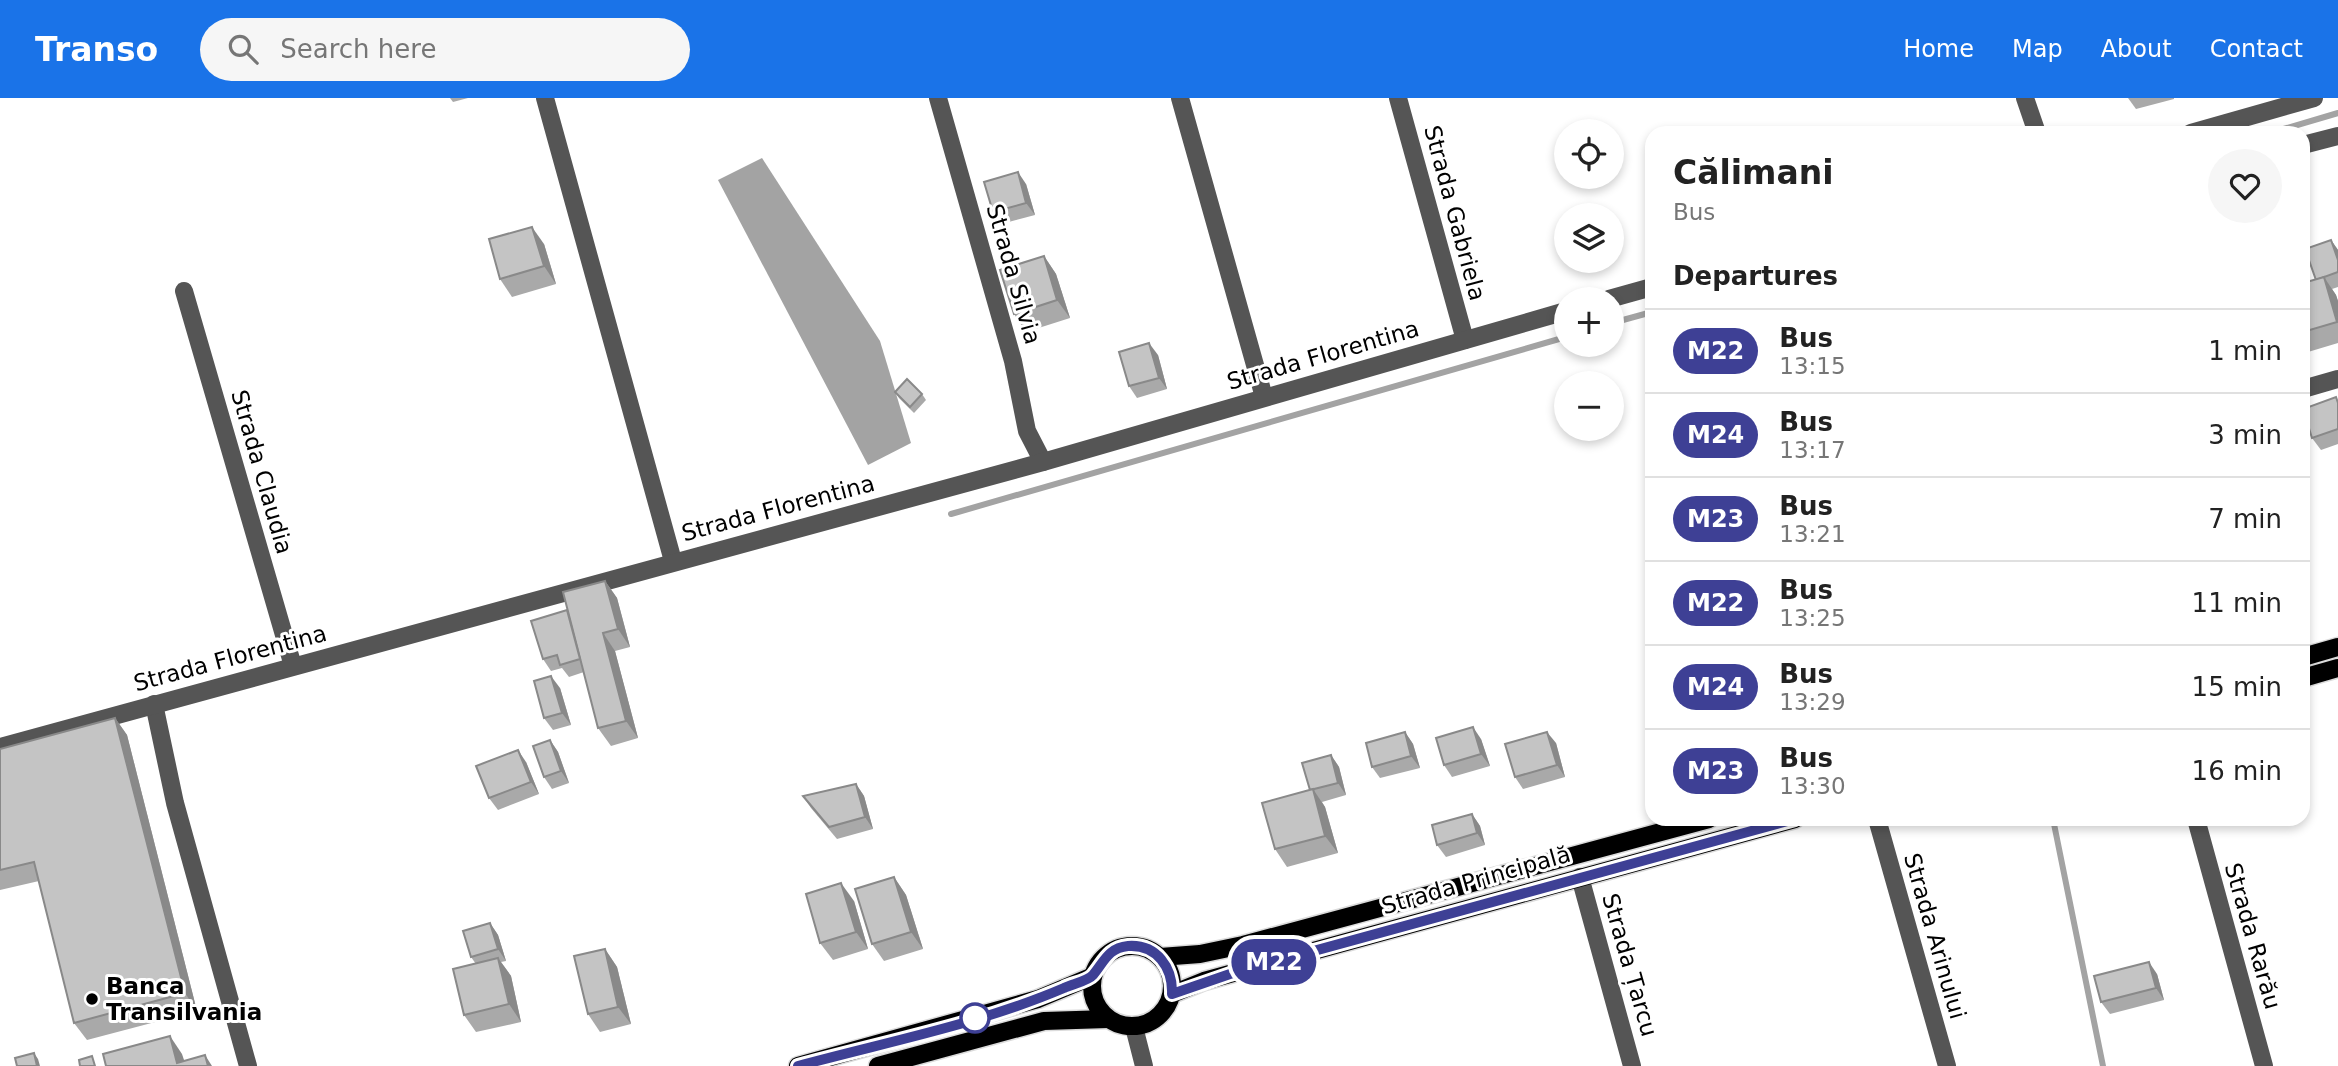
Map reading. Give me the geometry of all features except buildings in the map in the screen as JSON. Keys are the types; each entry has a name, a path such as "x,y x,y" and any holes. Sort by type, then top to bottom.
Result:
{"main road":[{"path":"2310,655 2338,647"},
{"path":"2310,676 2338,668"},
{"name":"Strada Principală","path":"1160,957 1200,954 1243,945 1683,826"},
{"name":"Strada Principală","path":"1172,994 1204,981 1769,826"},
{"path":"878,1066 1045,1021 1108,1019 1134,1027 1144,1025 1162,1013 1172,994 1170,974 1160,957 1139,947 1116,949 1101,960 1093,976 1095,1004 1108,1019"},
{"path":"798,1066 1038,999 1093,976"}],"street":[{"path":"545,98 673,561"},
{"name":"Strada Silvia","path":"938,98 1013,361 1027,431 1043,462"},
{"path":"1180,98 1264,397"},
{"name":"Strada Gabriela","path":"1398,98 1465,340"},
{"path":"2025,98 2035,126"},
{"path":"2216,126 2314,98"},
{"path":"2310,143 2338,136"},
{"path":"1624,295 1645,289"},
{"name":"Strada Claudia","path":"184,291 293,666"},
{"name":"Strada Florentina","path":"0,747 1043,462 1554,314"},
{"path":"2310,387 2338,379"},
{"path":"154,704 175,803 248,1066"},
{"name":"Strada Arinului","path":"1879,826 1947,1066"},
{"name":"Strada Rarău","path":"2198,826 2264,1066"},
{"name":"Strada Țarcu","path":"1580,877 1632,1066"},
{"path":"1134,1027 1144,1066"}],"shaded area":[{"path":"762,158 880,341 911,443 868,465 718,180"}],"waterway":[{"path":"2294,126 2338,113"},
{"path":"1624,320 1645,314"},
{"path":"951,514 1554,340"},
{"path":"2054,826 2103,1066"}],"bus line":[{"name":"M22","path":"798,1066 1038,999 1093,976 1101,960 1116,949 1127,946 1150,950 1160,957 1170,974 1172,994 1204,981 1769,826"}],"place":[{"name":"Banca Transilvania","path":"92,999"}]}
